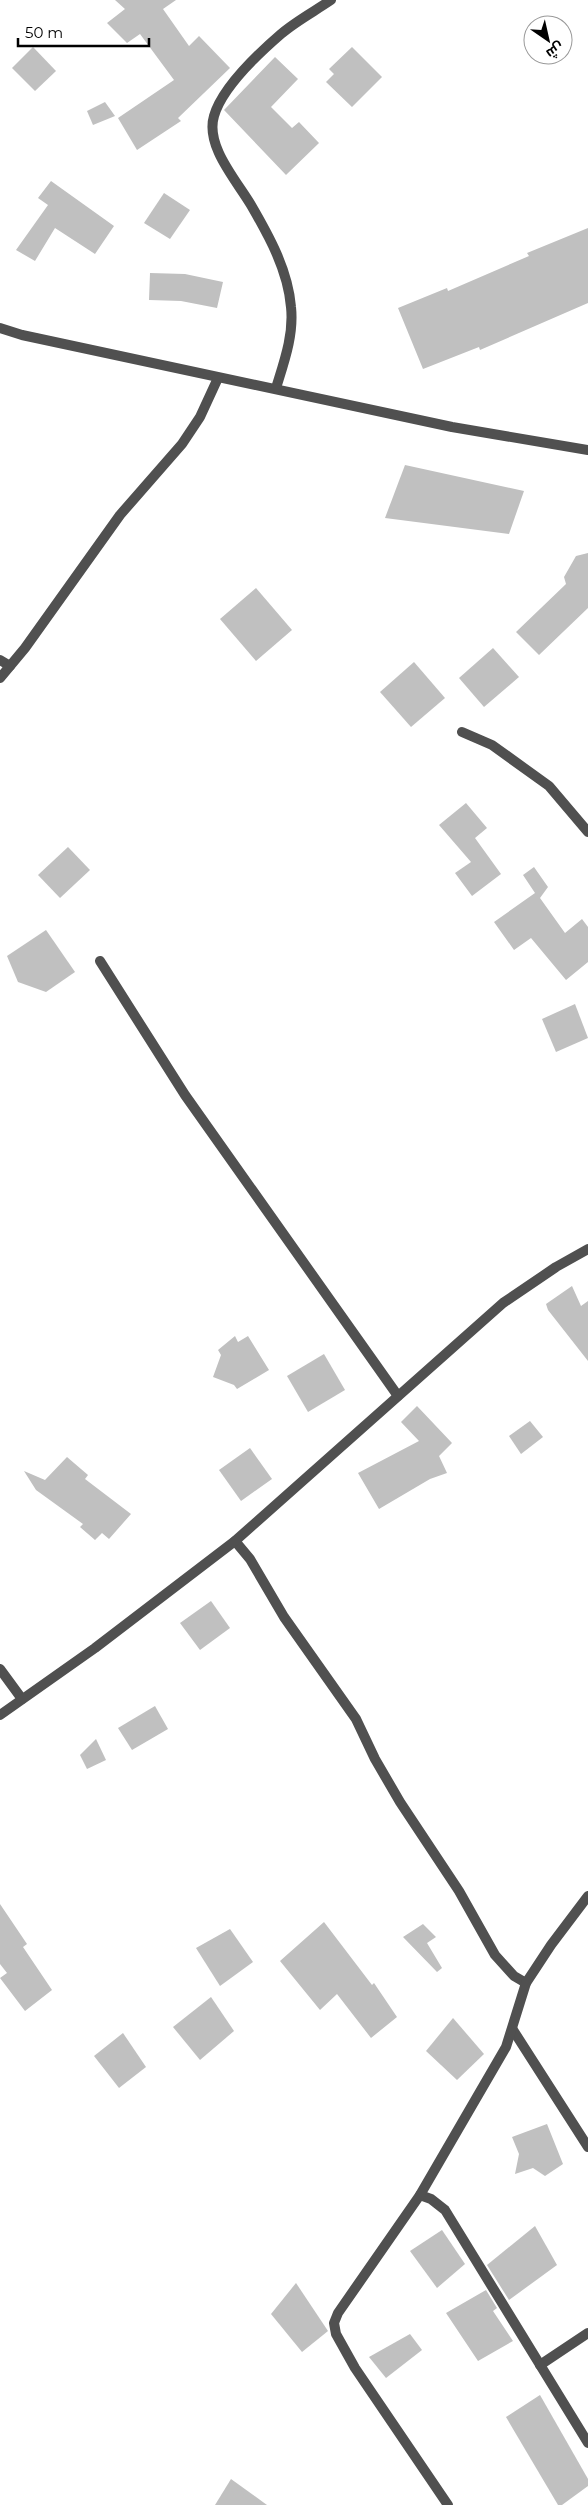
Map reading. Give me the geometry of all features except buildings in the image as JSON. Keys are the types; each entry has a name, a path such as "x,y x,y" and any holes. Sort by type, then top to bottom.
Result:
{"street":[{"path":"276,388 290,340 292,308 285,275 250,204 224,164 215,142 213,117 228,88 282,34 331,0"},
{"path":"0,328 22,335 218,378 276,388 452,427 588,450"},
{"path":"0,678 25,648 120,514 182,444 200,417 218,378"},
{"path":"0,660 10,666"},
{"path":"462,732 492,745 550,786 588,832"},
{"path":"100,961 191,1103 398,1396"},
{"path":"0,1715 95,1648 235,1541 503,1303 556,1266 588,1249"},
{"path":"235,1541 250,1559 284,1617 356,1719 375,1759 395,1794 459,1891 495,1954 514,1976 526,1983"},
{"path":"0,1669 22,1700"},
{"path":"448,2505 355,2368 336,2334 334,2323 338,2313 420,2195 497,2064 513,2030 526,1983 551,1945 588,1896"},
{"path":"513,2030 588,2147"},
{"path":"420,2195 431,2199 445,2210 588,2443"},
{"path":"540,2365 588,2333"}]}
